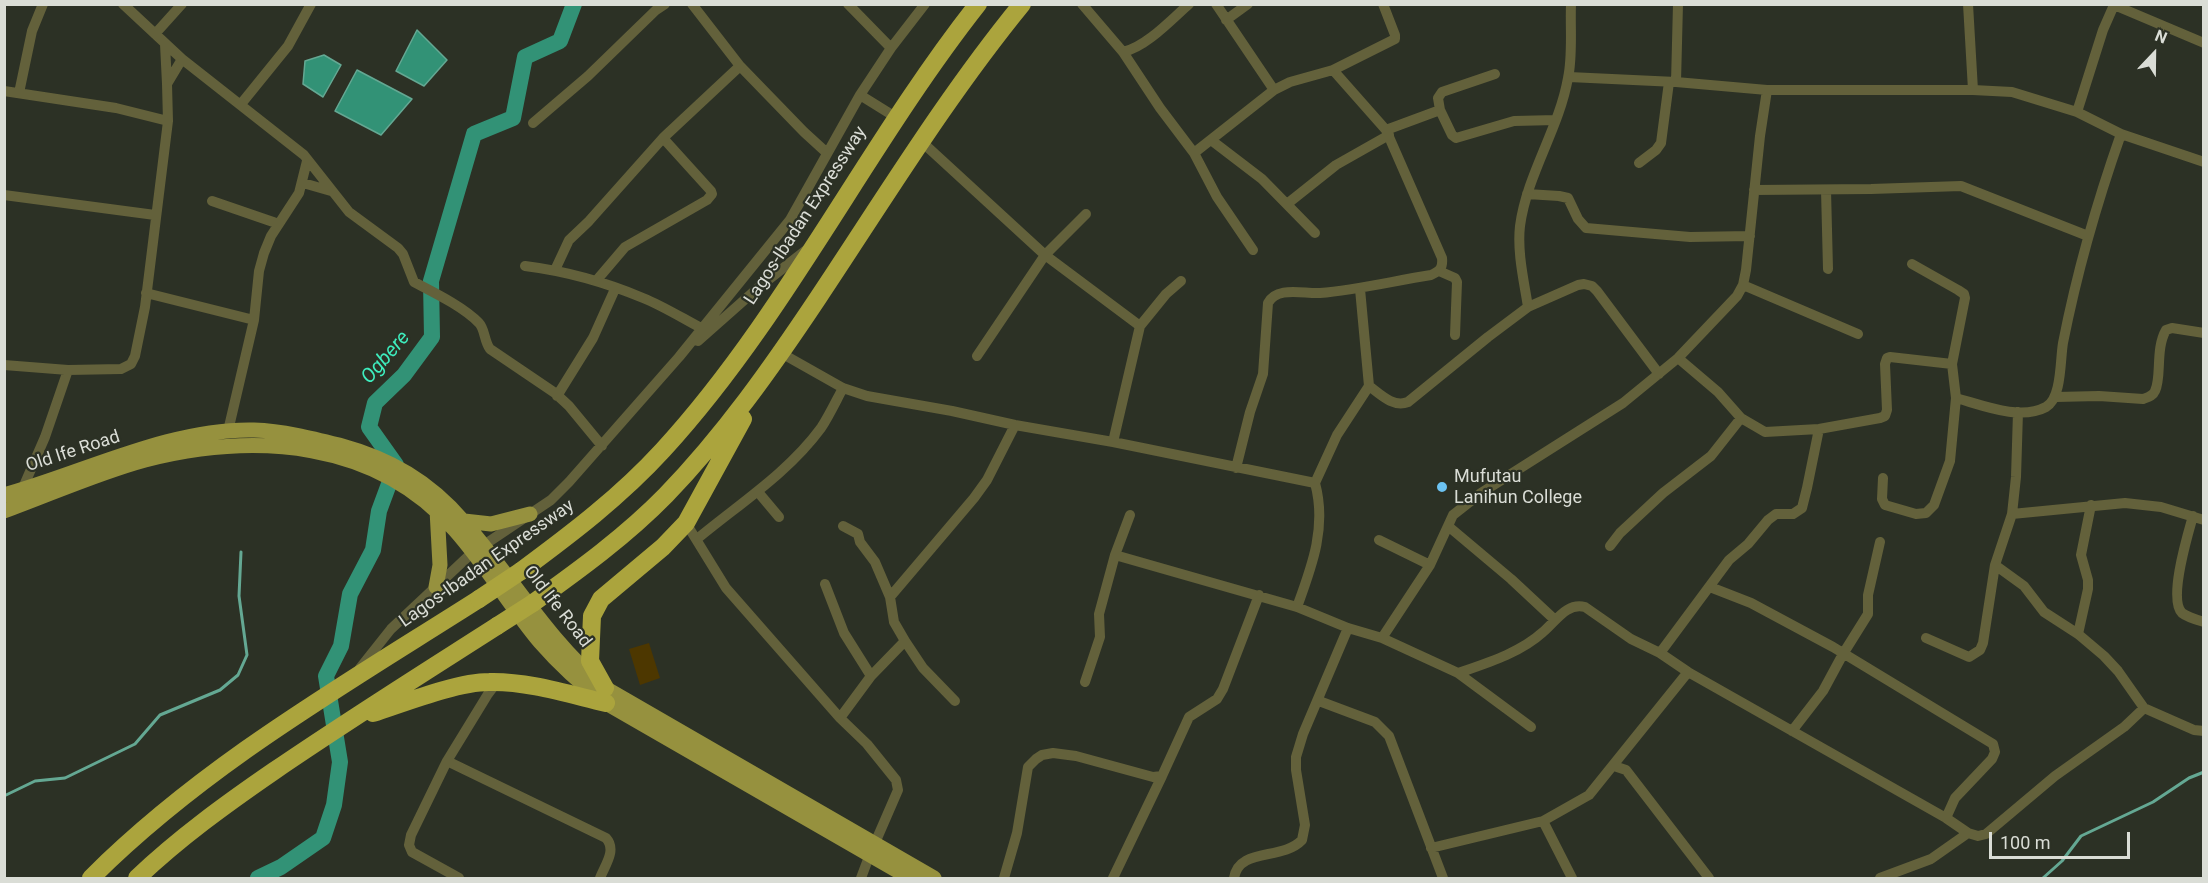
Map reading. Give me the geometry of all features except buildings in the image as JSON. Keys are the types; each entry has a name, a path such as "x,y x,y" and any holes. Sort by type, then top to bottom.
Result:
{"highway":[{"name":"Lagos-Ibadan Expressway","path":"91,879 139,832 188,791 304,710 521,571 580,528 663,451 733,362 786,289 944,48 978,4"},
{"path":"137,879 213,815 348,721 532,603 588,563 665,496 709,447 757,387 977,60 1022,4"},
{"path":"606,696 590,661 592,616 601,599 663,547 686,522 720,463 757,387"},
{"path":"348,721 474,683 502,682 606,696"}],"main road":[{"name":"Old Ife Road","path":"4,495 152,447 228,431 263,431 305,437 378,463 445,500 464,522 478,548 540,642 573,678 873,848 899,865 934,879"},
{"name":"Old Ife Road","path":"5,510 143,461 220,446 303,450 378,463"},
{"name":"Old Ife Road","path":"409,481 478,548"},
{"path":"436,587 440,565 437,510"},
{"path":"464,522 491,524 530,514"},
{"name":"Old Ife Road","path":"899,865 910,879"}],"street":[{"path":"19,93 32,31 43,4"},
{"path":"123,4 182,59 304,155 349,212 398,248 403,254 414,282 437,294 481,324 490,349 569,406 602,446"},
{"path":"155,34 182,4"},
{"path":"241,104 288,46 311,4"},
{"path":"533,123 588,76 665,4"},
{"path":"692,4 740,66 827,153"},
{"path":"848,4 891,48"},
{"path":"348,682 391,629 478,548 551,500 680,357 790,220 860,95 891,48 925,4"},
{"path":"1082,4 1123,52 1160,108 1194,153 1217,197 1253,250"},
{"path":"1123,52 1132,51 1189,4"},
{"path":"1216,4 1274,90"},
{"path":"1226,20 1248,4"},
{"path":"1194,153 1274,90 1290,82 1333,70 1395,39 1383,4"},
{"path":"1528,307 1521,266 1520,227 1527,194 1556,120 1569,77 1571,4"},
{"path":"1639,163 1656,150 1661,143 1673,82 1677,4"},
{"path":"1968,4 1973,90"},
{"path":"2077,112 2100,39 2114,4 2204,43"},
{"path":"4,365 68,370 121,369 131,364 135,356 146,293 168,120 165,44"},
{"path":"167,84 182,59"},
{"path":"555,270 569,240 589,221 663,138 740,66"},
{"path":"1236,468 1250,412 1263,374 1268,303 1272,296 1278,293 1318,293 1360,289 1431,275 1439,271 1443,265 1442,258 1387,133 1333,70"},
{"path":"1495,74 1442,92 1438,98 1440,110 1452,135 1456,138 1514,121 1556,120"},
{"path":"1569,77 1673,82 1767,90 2012,92 2077,112 2121,134 2204,162"},
{"path":"1382,638 1430,565 1453,515 1465,504 1623,404 1678,358 1730,304 1743,285 1767,90"},
{"path":"4,91 116,108 168,120"},
{"path":"860,95 897,118"},
{"path":"1287,204 1336,165 1387,133 1440,110"},
{"path":"1956,398 2000,410 2018,412 2032,411 2046,406 2056,397 2063,343 2088,237 2098,198 2121,134"},
{"path":"596,281 625,247 707,200 712,194 663,138"},
{"path":"1211,140 1262,179 1315,233"},
{"path":"922,142 1045,255 1140,326"},
{"path":"228,431 254,320 259,271 264,253 271,236 293,204 303,183 308,161"},
{"path":"303,183 331,191"},
{"path":"1754,190 1961,186 2088,237"},
{"path":"1826,190 1828,268"},
{"path":"1527,194 1568,198 1578,219 1586,228 1689,237 1750,236"},
{"path":"4,195 155,215"},
{"path":"212,201 279,224"},
{"path":"977,356 1045,255 1086,214"},
{"path":"680,357 759,287 816,243"},
{"path":"1883,478 1882,499 1885,506 1916,514 1926,513 1934,506 1950,461 1956,398 1953,364 1965,298 1964,294 1912,264"},
{"path":"525,266 555,270 596,281 643,298 701,328"},
{"path":"1439,271 1455,278 1457,282 1455,335"},
{"path":"1113,441 1140,326 1166,294 1181,281"},
{"path":"1369,386 1394,403 1401,405 1408,402 1528,307 1584,284 1592,286 1659,374"},
{"path":"1743,285 1858,334"},
{"path":"557,396 593,338 615,289"},
{"path":"1298,607 1315,558 1319,499 1315,483 1337,435 1369,386 1360,289"},
{"path":"146,293 254,320"},
{"path":"2056,397 2099,396 2144,399 2150,397 2156,390 2159,353 2166,330 2172,328 2204,333"},
{"path":"781,353 843,388 867,396 1015,425 1113,441 1315,483"},
{"path":"1678,358 1718,392 1741,418 1765,432 1819,429 1885,416 1887,358 1953,364"},
{"path":"22,490 55,411 68,370"},
{"path":"697,539 731,510 758,492 819,430 843,388"},
{"path":"1926,638 1969,657 1980,650 1986,627 1995,565 2012,514 2018,412"},
{"path":"1610,546 1663,493 1711,456 1741,418"},
{"path":"890,597 974,498 987,480 1015,425"},
{"path":"1660,652 1729,561 1768,520 1776,514 1793,513 1802,508 1819,429"},
{"path":"758,492 779,517"},
{"path":"2012,514 2125,503 2146,504 2198,518 2180,568 2177,597 2178,607 2182,614 2204,622"},
{"path":"2078,634 2088,588 2088,580 2080,555 2091,505"},
{"path":"1086,682 1100,637 1099,614 1115,555 1130,515"},
{"path":"686,522 726,588 840,718 867,744 896,780 898,790 861,879"},
{"path":"843,526 858,534 860,542 874,562 890,597 894,622 905,641 923,668 955,701"},
{"path":"1448,526 1555,620"},
{"path":"1379,540 1430,565"},
{"path":"1792,731 1823,691 1842,654 1868,614 1868,596 1880,542"},
{"path":"1115,555 1298,607 1348,628 1382,638 1458,673 1531,727"},
{"path":"1995,565 2024,586 2044,612 2078,634 2104,656 2118,671 2144,708 2194,730 2204,731"},
{"path":"825,584 844,633 871,676"},
{"path":"1710,587 1778,617 1992,744 1995,752 1992,759 1955,798 1946,818"},
{"path":"1113,879 1189,717 1217,699 1223,689 1259,595"},
{"path":"1458,673 1509,653 1542,634 1571,607 1577,605 1585,607 1631,639 1660,652 1688,672 1946,818 1968,833 1978,836 1986,834 2055,776 2124,727 2144,708"},
{"path":"1234,879 1235,870 1242,863 1252,858 1290,850 1302,840 1305,825 1296,757 1303,734 1319,701 1348,628"},
{"path":"840,718 871,676 905,641"},
{"path":"1431,848 1543,821 1589,795 1688,672"},
{"path":"459,879 411,852 409,845 411,835 447,761 488,694 494,686 502,682"},
{"path":"1319,701 1375,722 1389,736 1443,879"},
{"path":"1004,879 1017,833 1029,767 1042,755 1053,753 1076,756 1134,773 1158,778 1162,776"},
{"path":"447,761 606,838 611,843 612,849 600,879"},
{"path":"1614,766 1626,770 1709,879"},
{"path":"1543,821 1572,879"},
{"path":"1880,879 1931,859 1968,833"}],"shaded area":[{"path":"417,30 447,60 424,86 396,71"},
{"path":"324,55 341,65 323,97 303,84 305,61"},
{"path":"357,70 412,99 381,135 335,111"},
{"path":"649,643 660,678 640,685 629,649"}],"waterway":[{"name":"Ogbere","path":"258,878 281,867 323,838 334,805 340,762 326,676 341,646 350,594 373,550 379,511 396,465 369,427 375,403 404,375 432,337 431,281 474,134 513,118 525,57 560,41 574,4"},
{"path":"4,796 35,781 65,778 135,744 160,715 220,690 238,675 247,655 239,596 241,552"},
{"path":"2043,878 2062,861 2081,836 2153,802 2189,778 2204,772"}],"place":[{"name":"Mufutau Lanihun College","path":"1442,487"}]}
